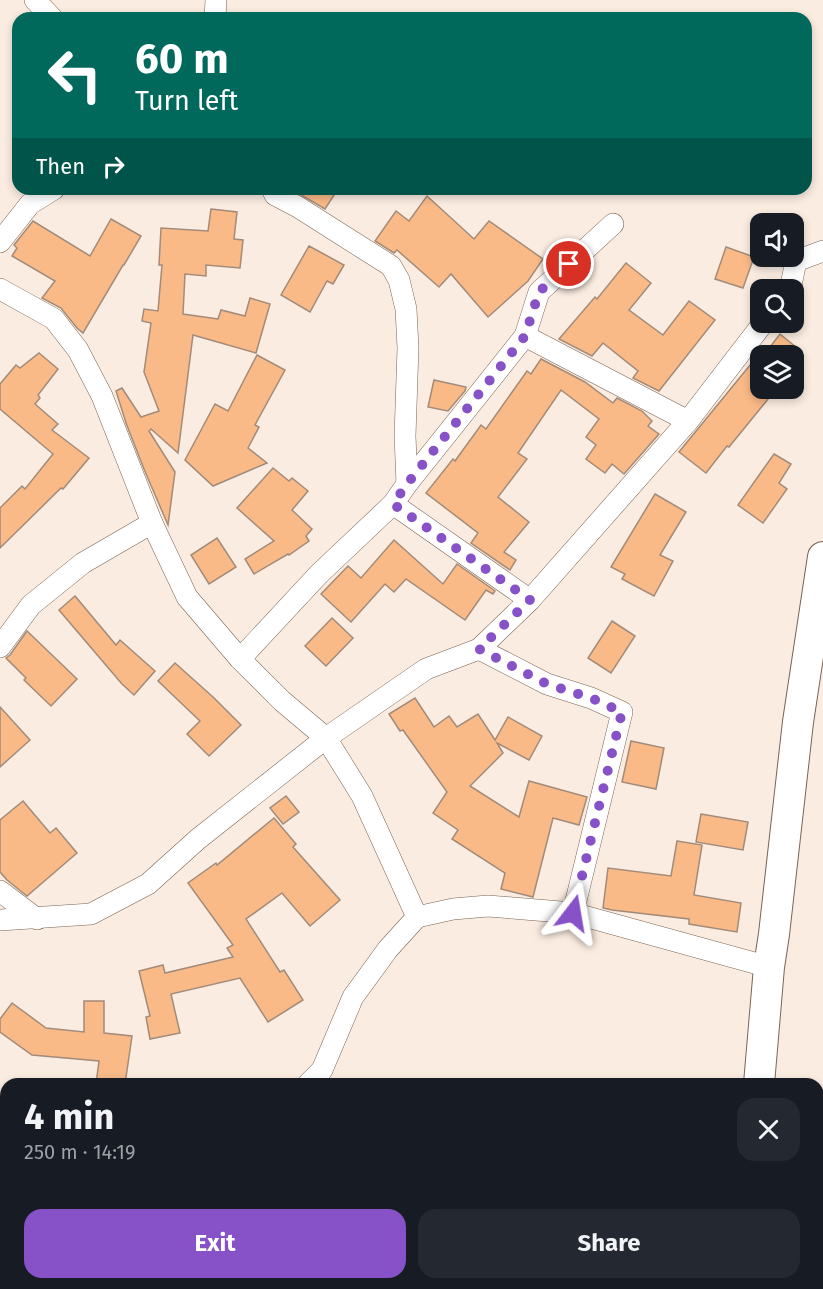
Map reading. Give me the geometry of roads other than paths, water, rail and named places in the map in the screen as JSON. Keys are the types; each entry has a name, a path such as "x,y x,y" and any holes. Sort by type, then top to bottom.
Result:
{"street":[{"path":"35,0 46,12"},
{"path":"0,242 30,204 44,195"},
{"path":"275,195 391,266 399,280 406,309 408,348 405,436 407,484"},
{"path":"240,659 319,574 393,504 525,336 539,292 614,224"},
{"path":"792,279 795,261 823,251"},
{"path":"0,289 54,319 78,350 102,396 152,523 187,597 240,659 326,738 362,796 417,917"},
{"path":"0,920 91,915 147,884 198,839 326,738 426,669 479,649 530,600 688,421 756,333"},
{"path":"525,336 688,421"},
{"path":"393,504 530,600"},
{"path":"0,647 31,605 83,563 152,523"},
{"path":"760,1078 769,967 798,722 823,557"},
{"path":"479,649 547,684 591,698 622,712 573,913"},
{"path":"0,891 37,919"},
{"path":"314,1078 322,1070 353,998 388,949 417,917 453,909 488,906 573,913 769,967"}]}
